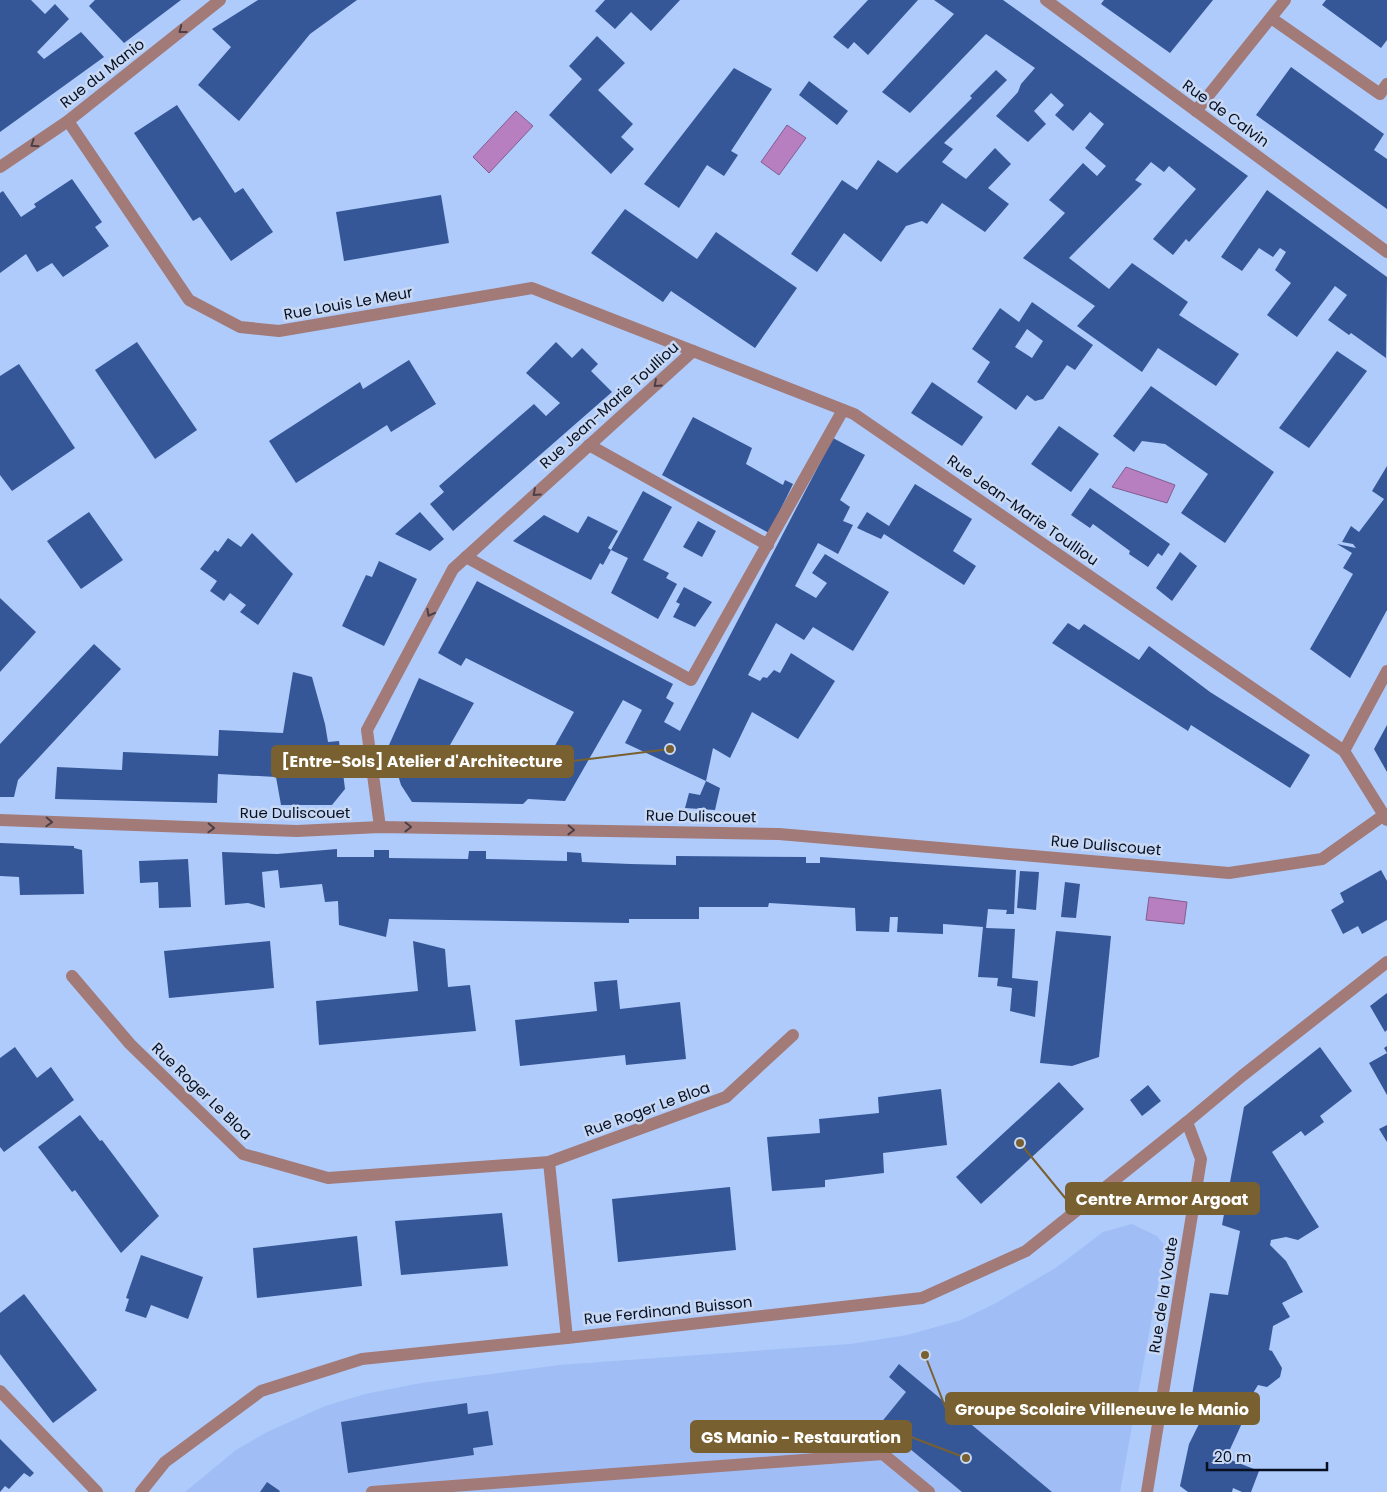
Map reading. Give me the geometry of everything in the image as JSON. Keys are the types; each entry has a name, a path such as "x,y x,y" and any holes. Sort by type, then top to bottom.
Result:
{"street":[{"name":"Rue du Manio","path":"0,167 68,121 220,0"},
{"name":"Rue de Calvin","path":"1046,0 1387,252"},
{"path":"1196,111 1285,0"},
{"path":"1271,18 1380,94 1387,84"},
{"name":"Rue Louis Le Meur","path":"68,121 190,300 240,327 279,331 532,288 693,351"},
{"name":"Rue Jean-Marie Toulliou","path":"380,826 367,730 453,569 693,351 854,414 1344,751"},
{"path":"466,557 691,680 843,410"},
{"path":"589,445 768,545"},
{"path":"1386,818 1344,751 1387,671"},
{"name":"Rue Duliscouet","path":"0,820 297,831 380,826 780,834 1229,873 1322,859 1386,818"},
{"path":"1187,1122 1242,1076 1387,962"},
{"name":"Rue Roger Le Bloa","path":"72,976 130,1044 243,1154 328,1178 549,1162 726,1097 794,1035"},
{"name":"Rue Ferdinand Buisson","path":"141,1492 165,1462 261,1391 362,1359 922,1298 1026,1251 1187,1122"},
{"name":"Rue de la Voute","path":"1147,1492 1202,1159 1187,1122"},
{"path":"549,1162 567,1338"},
{"path":"0,1391 97,1492"},
{"path":"372,1492 883,1454 929,1492"}],"shaded area":[{"path":"516,111 533,126 489,173 473,157"},
{"path":"787,125 806,138 779,175 761,162"},
{"path":"1126,467 1175,485 1167,503 1112,487"},
{"path":"1149,897 1187,902 1184,924 1146,920"},
{"path":"1132,1224 1157,1236 1165,1246 1120,1492 185,1492 236,1450 267,1432 325,1406 365,1394 421,1383 559,1365 850,1344 907,1335 961,1320 996,1303 1057,1267 1103,1232"}],"building":[{"path":"0,0 31,0 45,14 55,4 69,19 37,52 44,59 81,32 104,57 0,132"},
{"path":"95,0 181,0 124,43 89,6"},
{"path":"258,0 357,0 310,34 239,121 198,85 231,47 212,29"},
{"path":"605,0 680,0 651,31 631,12 615,29 595,11"},
{"path":"868,0 918,0 868,55 854,42 848,49 833,37"},
{"path":"934,0 1003,0 1248,176 1189,242 1186,239 1173,255 1153,239 1196,189 1169,166 1164,172 1151,162 1135,180 1142,184 1069,258 1109,289 1132,263 1188,302 1179,315 1239,354 1216,386 1158,348 1142,372 1077,326 1095,306 1023,258 1065,213 1049,200 1083,163 1097,176 1106,166 1085,148 1104,124 1090,112 1073,131 1055,115 1064,105 1051,93 1034,111 1046,124 1028,142 996,116 1018,92 1021,84 1035,68 986,34 910,113 882,92 954,14"},
{"path":"1104,0 1213,0 1170,53 1101,4"},
{"path":"1326,0 1387,0 1387,40 1381,48 1322,5"},
{"path":"597,36 625,63 598,90 633,124 621,137 634,149 611,174 549,115 582,79 569,66"},
{"path":"1291,67 1384,134 1374,150 1387,159 1387,209 1256,115"},
{"path":"734,68 772,89 731,151 738,155 724,176 707,165 679,208 644,184"},
{"path":"996,70 1007,80 944,143 953,149 942,162 966,179 995,148 1011,164 988,188 1009,204 985,232 942,203 927,224 922,221 906,226 881,262 844,233 817,272 791,254 842,180 857,190 878,160 897,173 972,98 970,96"},
{"path":"809,81 848,111 837,125 799,95"},
{"path":"177,105 235,193 243,188 273,232 231,261 200,217 193,221 134,133"},
{"path":"72,179 102,222 95,227 109,246 63,277 52,263 37,272 26,254 0,273 0,193 3,191 21,217 36,207 34,204"},
{"path":"1267,190 1387,277 1386,358 1351,333 1349,335 1328,320 1347,295 1335,286 1297,337 1267,315 1291,283 1275,270 1286,252 1280,248 1273,257 1259,248 1242,271 1221,257"},
{"path":"441,195 449,243 344,261 336,212"},
{"path":"625,209 697,259 716,232 797,288 755,348 671,291 663,302 591,253"},
{"path":"1032,302 1093,345 1075,370 1067,365 1043,399 1035,401 1027,395 1016,410 977,382 990,362 972,349 1000,308 1019,322","holes":["1027,329 1043,341 1032,358 1015,347"]},
{"path":"137,342 197,430 155,459 95,370"},
{"path":"556,342 572,358 582,348 598,364 591,371 612,392 453,531 430,504 444,492 439,486 534,404 546,416 560,403 526,373"},
{"path":"1337,351 1367,371 1309,448 1279,428"},
{"path":"409,360 436,404 391,432 387,425 296,483 269,441 360,382 363,389"},
{"path":"19,364 75,448 12,491 0,475 0,376"},
{"path":"932,382 983,417 962,446 911,413"},
{"path":"1151,386 1274,472 1225,543 1181,513 1208,474 1165,444 1142,441 1134,452 1113,436"},
{"path":"693,417 752,448 746,464 783,485 785,480 793,484 769,533 662,475"},
{"path":"1059,426 1099,454 1071,492 1031,464"},
{"path":"833,438 865,455 840,500 850,507 843,521 853,525 838,554 818,543 795,586 816,598 827,583 812,573 825,554 889,592 853,651 813,627 804,640 776,623 748,675 760,681 763,677 767,678 774,670 780,673 791,653 835,681 798,739 752,712 730,758 713,748 706,781 625,743 642,710 623,700 565,801 528,799 523,804 412,802 401,785 389,745 419,678 474,703 450,745 553,749 574,712 466,658 461,666 438,653 477,581 673,684 666,698 674,703 664,722 680,731"},
{"path":"1387,466 1387,610 1350,678 1310,649 1353,574 1343,568 1352,553 1337,544 1356,548 1353,544 1342,542 1351,526 1359,532 1384,499 1372,491"},
{"path":"915,484 972,519 953,551 976,566 964,585 884,534 881,539 857,528 867,512 889,526"},
{"path":"1090,488 1170,544 1162,556 1158,553 1148,567 1129,554 1130,551 1093,524 1090,528 1071,515"},
{"path":"643,491 672,507 643,560 669,573 666,578 677,584 658,619 611,593 628,558 611,550"},
{"path":"89,512 123,560 81,589 47,541"},
{"path":"420,512 444,539 430,551 395,534"},
{"path":"544,515 578,533 588,516 618,531 608,548 611,550 603,565 600,563 591,580 513,541"},
{"path":"698,521 716,531 702,557 683,547"},
{"path":"252,533 293,574 258,625 240,612 246,605 230,593 224,601 210,591 217,581 200,569 215,550 218,552 228,538 241,547"},
{"path":"1180,552 1197,566 1172,601 1156,588"},
{"path":"379,561 417,579 384,646 342,626 366,575 372,577"},
{"path":"684,587 712,602 695,627 673,617 680,604 676,602"},
{"path":"0,598 36,632 0,672"},
{"path":"1068,623 1079,630 1084,624 1139,660 1149,646 1210,692 1310,755 1290,788 1191,725 1188,731 1052,643"},
{"path":"94,644 121,669 18,780 14,797 0,797 0,744"},
{"path":"293,672 312,677 328,742 339,741 345,789 332,805 281,805 276,777 218,774 217,803 55,799 57,767 122,770 123,752 218,756 219,730 283,733"},
{"path":"1387,725 1387,772 1374,749"},
{"path":"706,781 720,788 715,810 685,808 689,793 700,795"},
{"path":"0,843 74,846 74,848 82,850 84,894 20,895 19,877 0,876"},
{"path":"337,849 337,857 374,857 374,850 389,850 389,858 468,859 469,851 486,851 486,859 567,861 567,852 581,853 582,862 630,864 676,865 676,856 806,857 806,863 820,863 820,857 1016,870 1014,914 1006,914 1007,910 988,909 986,928 1015,929 1012,978 1038,981 1035,1017 1010,1011 1012,988 997,986 998,978 978,977 983,927 943,924 943,934 897,932 898,917 890,917 889,932 856,931 855,908 769,903 768,907 699,907 699,919 629,919 629,923 389,919 386,937 339,925 338,901 325,902 322,884 280,888 278,870 262,872 265,908 248,903 225,905 222,852 277,854"},
{"path":"188,859 191,907 159,908 158,882 140,883 139,861"},
{"path":"1381,870 1387,881 1387,920 1362,934 1358,926 1343,934 1331,910 1344,902 1340,893"},
{"path":"1020,871 1039,872 1036,910 1017,908"},
{"path":"1065,882 1080,884 1076,918 1061,917"},
{"path":"1056,931 1111,936 1099,1057 1072,1066 1040,1063"},
{"path":"270,941 274,988 169,998 164,951"},
{"path":"413,941 445,949 448,987 470,985 476,1031 319,1045 316,1001 418,991"},
{"path":"617,980 620,1009 680,1002 686,1059 626,1065 625,1055 520,1066 515,1020 597,1011 594,982"},
{"path":"1387,993 1387,1030 1385,1032 1370,1006"},
{"path":"15,1047 37,1078 51,1067 74,1100 4,1152 0,1147 0,1058"},
{"path":"1320,1047 1352,1091 1320,1116 1324,1122 1305,1136 1301,1131 1272,1152 1319,1227 1298,1240 1286,1237 1271,1240 1270,1245 1286,1261 1303,1292 1282,1303 1290,1317 1273,1326 1269,1350 1272,1351 1282,1368 1280,1377 1267,1387 1258,1385 1244,1408 1248,1410 1226,1458 1259,1471 1251,1492 1242,1492 1233,1488 1232,1492 1188,1492 1180,1486 1189,1444 1204,1414 1190,1406 1210,1293 1228,1295 1240,1231 1222,1225 1244,1107"},
{"path":"1387,1053 1387,1095 1369,1063"},
{"path":"1059,1082 1084,1109 981,1204 956,1177"},
{"path":"1148,1085 1161,1101 1142,1116 1130,1100"},
{"path":"941,1089 947,1145 883,1153 884,1173 825,1180 825,1187 772,1191 767,1137 820,1133 819,1119 879,1113 878,1097"},
{"path":"80,1115 100,1141 102,1140 159,1216 121,1253 75,1190 72,1192 38,1147"},
{"path":"1387,1125 1387,1142 1379,1129"},
{"path":"730,1187 736,1250 618,1262 612,1199"},
{"path":"502,1213 508,1266 401,1275 395,1221"},
{"path":"357,1236 362,1286 257,1298 253,1248"},
{"path":"141,1255 203,1277 188,1319 151,1305 146,1318 125,1311 129,1299 126,1298"},
{"path":"24,1294 97,1390 53,1423 0,1354 0,1313"},
{"path":"899,1364 1052,1492 962,1492 880,1424 906,1392 889,1377"},
{"path":"467,1403 468,1414 488,1411 493,1445 473,1448 474,1455 348,1473 341,1422"},
{"path":"0,1439 34,1473 30,1477 24,1473 9,1489 5,1486 0,1492"},
{"path":"267,1482 280,1491 260,1492"}],"place":[{"name":"[Entre-Sols] Atelier d'Architecture","path":"670,749"},
{"name":"Centre Armor Argoat","path":"1020,1143"},
{"name":"Groupe Scolaire Villeneuve le Manio","path":"925,1355"},
{"name":"GS Manio - Restauration","path":"966,1458"}]}
